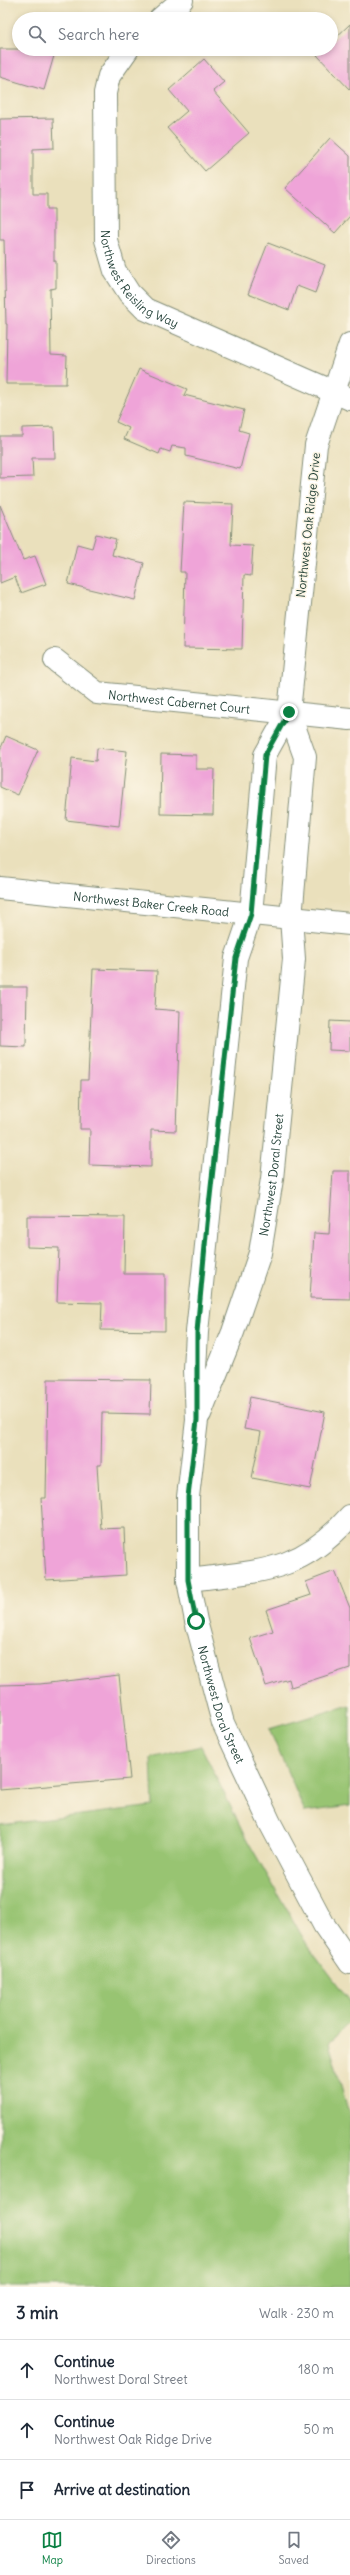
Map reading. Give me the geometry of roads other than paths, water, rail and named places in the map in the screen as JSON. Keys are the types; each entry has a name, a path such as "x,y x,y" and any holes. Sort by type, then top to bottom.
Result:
{"street":[{"path":"168,12 182,0"},
{"name":"Northwest Reisling Way","path":"123,56 109,76 105,93 106,240 115,271 129,293 145,309 341,395"},
{"name":"Northwest Oak Ridge Drive","path":"251,914 265,755 289,712 316,445 341,395 350,344"},
{"name":"Northwest Cabernet Court","path":"55,660 97,693 350,718"},
{"name":"Northwest Oak Ridge Drive","path":"289,712 305,758 291,918"},
{"name":"Northwest Baker Creek Road","path":"0,888 350,924"},
{"name":"Northwest Doral Street","path":"251,914 236,958 207,1224 197,1332 197,1420 188,1497 188,1580 223,1723 270,1823 324,1925 350,1963"},
{"name":"Northwest Doral Street","path":"197,1420 233,1332 260,1253 272,1179 294,959 291,918"},
{"path":"188,1580 271,1570 305,1556 332,1538 350,1516"}]}
